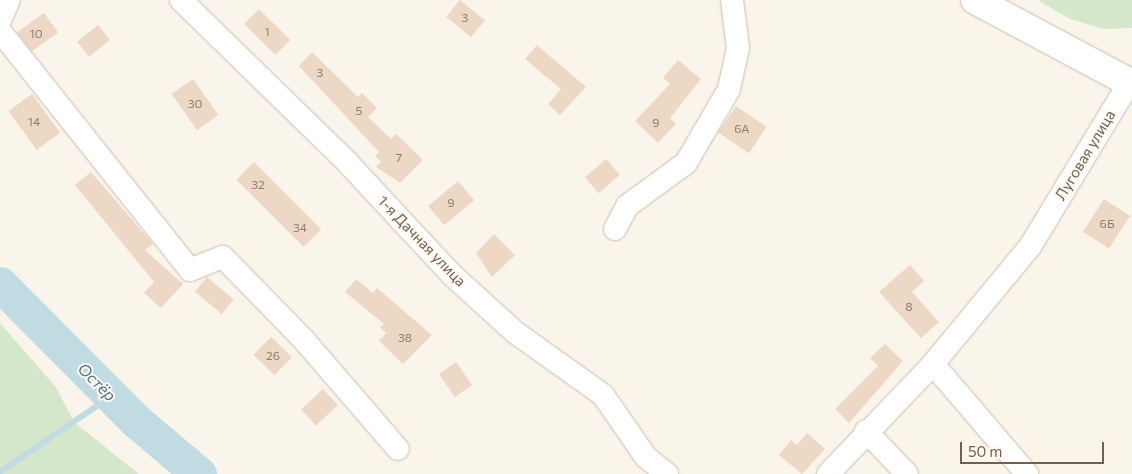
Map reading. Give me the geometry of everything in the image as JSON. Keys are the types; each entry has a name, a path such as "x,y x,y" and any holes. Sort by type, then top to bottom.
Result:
{"street":[{"path":"0,20 9,0"},
{"name":"1-я Дачная улица","path":"181,0 347,162 452,275 516,333 603,395 646,456 667,474"},
{"path":"614,229 627,206 686,163 729,89 738,48 732,0"},
{"name":"Луговая улица","path":"828,474 866,431 933,364 1031,245 1130,84 975,0"},
{"path":"0,31 190,270 223,257 303,339 398,449"},
{"path":"933,364 1027,474"},
{"path":"866,431 907,474"}],"green space":[{"path":"1038,0 1132,0 1132,28 1104,29 1070,19"},
{"path":"0,323 55,386 75,423 139,474 0,474"}],"building":[{"path":"460,0 485,20 471,37 446,17"},
{"path":"259,9 290,40 275,55 244,24"},
{"path":"44,13 58,32 31,52 17,32"},
{"path":"98,25 110,40 89,57 77,42"},
{"path":"537,45 586,87 560,115 548,104 561,89 525,59"},
{"path":"312,52 358,97 362,93 377,108 368,117 391,139 396,134 423,160 400,183 376,167 381,162 375,156 379,152 299,66"},
{"path":"678,60 701,79 670,118 676,124 658,143 635,121 670,84 663,78"},
{"path":"193,79 218,115 197,130 172,94"},
{"path":"32,94 60,133 37,150 9,111"},
{"path":"736,106 767,127 749,153 718,133"},
{"path":"606,159 620,175 599,193 585,177"},
{"path":"254,162 321,229 303,247 236,180"},
{"path":"91,172 153,244 145,250 183,284 161,308 144,293 154,282 75,185"},
{"path":"458,181 474,200 444,225 428,206"},
{"path":"1104,199 1130,216 1109,249 1083,232"},
{"path":"494,234 515,255 492,277 476,253"},
{"path":"910,265 924,281 912,292 939,322 921,338 879,292"},
{"path":"207,277 234,299 222,314 195,292"},
{"path":"356,279 373,293 377,288 432,335 403,364 379,341 386,333 380,327 384,324 345,292"},
{"path":"271,337 292,357 274,375 254,355"},
{"path":"885,344 903,361 849,423 835,409 878,366 870,358"},
{"path":"456,362 472,385 455,397 439,374"},
{"path":"323,389 338,405 316,426 301,409"},
{"path":"807,433 825,449 802,474 779,455 791,440 797,445"}],"waterway":[{"name":"Остёр","path":"0,284 135,420 199,474"},
{"path":"0,472 112,396"}]}
